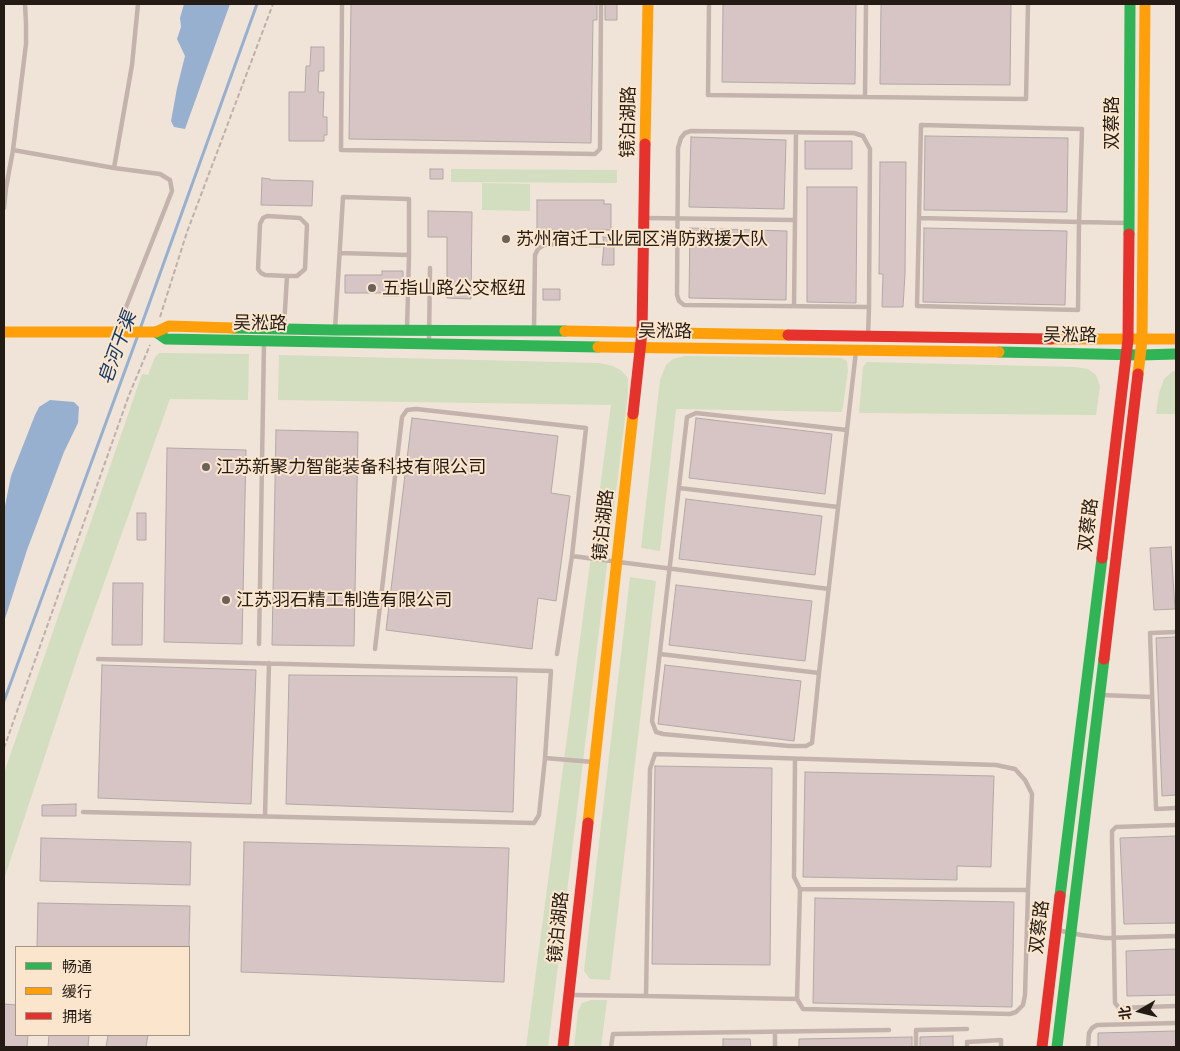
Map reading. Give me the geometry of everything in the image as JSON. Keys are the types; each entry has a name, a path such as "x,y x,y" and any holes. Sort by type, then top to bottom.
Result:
{"street":[{"name":"镜泊湖路","path":"563,1047 642,332 648,4"},
{"name":"双蔡路","path":"1042,1047 1128,340 1130,4"},
{"name":"双蔡路","path":"1057,1047 1142,340 1145,4"},
{"name":"吴淞路","path":"4,332 156,332 169,326 335,330 534,330 863,337 1176,339"},
{"name":"吴淞路","path":"156,332 166,339 640,348 1126,354 1140,356 1176,354"}],"lane":[{"path":"4,208 26,44 25,4"},
{"path":"114,168 132,66 138,4"},
{"path":"342,4 341,150 595,154 600,149 601,4"},
{"path":"709,4 708,94 1026,99 1028,4"},
{"path":"865,97 866,4"},
{"path":"921,125 1082,129 1078,310 917,306 919,218 921,125"},
{"path":"847,430 696,413 690,414 687,417 652,721 656,732 789,746 806,746 812,743 856,350 863,337 869,307 870,149 863,136 854,133 691,131 681,138 678,148 677,295 679,301 684,305 869,307"},
{"path":"794,306 796,133"},
{"path":"13,150 160,174 170,180 172,191 116,331"},
{"path":"335,330 343,197 408,199 407,330"},
{"path":"267,216 300,218 307,225 305,269 297,276 287,276 265,275 258,269 260,224 263,218 267,216"},
{"path":"644,218 796,220"},
{"path":"919,218 1129,223"},
{"path":"534,330 535,255 538,249 550,244 600,245"},
{"path":"340,253 408,255"},
{"path":"429,344 430,268"},
{"path":"284,328 287,276"},
{"path":"259,644 265,328"},
{"path":"375,650 402,417 407,410 416,409 586,428 572,556 557,654"},
{"path":"679,488 838,508"},
{"path":"572,556 829,590"},
{"path":"1176,632 1150,632 1156,809 1176,808"},
{"path":"660,654 819,673"},
{"path":"83,812 534,823 539,815 545,758 551,672 98,659"},
{"path":"265,816 269,664"},
{"path":"1100,695 1152,697"},
{"path":"646,996 650,769 655,754 996,765 1015,769 1026,780 1032,794 1023,1005 1016,1012 1010,1014 803,1009 797,999 800,889 794,877 795,759"},
{"path":"545,758 594,762"},
{"path":"1176,825 1116,827 1112,830 1115,1003 1119,1008 1176,1006"},
{"path":"800,889 1028,890"},
{"path":"1056,930 1091,937 1176,936"},
{"path":"568,995 797,999"},
{"path":"1088,1047 1092,1028 1097,1025 1176,1023"},
{"path":"916,1047 916,1030 967,1029"},
{"path":"611,1047 613,1034 889,1030"},
{"path":"774,1032 775,1047"},
{"path":"967,1047 967,1042 1001,1040 1001,1047"}],"path":[{"path":"4,748 129,395 156,332 187,232 273,4"}],"green space":[{"path":"451,169 617,170 617,183 451,182"},
{"path":"482,183 530,184 530,211 482,210"},
{"path":"159,353 249,354 248,400 170,399 79,653 4,879 4,773 142,374 148,375 155,357"},
{"path":"279,355 599,363 613,366 622,371 628,378 628,394 548,1047 526,1047 611,405 278,400"},
{"path":"685,356 841,358 847,361 848,371 842,412 676,409 660,551 641,548 660,380 666,365 673,359"},
{"path":"867,362 1075,367 1088,369 1096,375 1100,386 1096,415 859,413 863,367"},
{"path":"1176,370 1176,414 1156,414 1159,393 1164,379"},
{"path":"630,577 656,581 610,980 590,979 584,971"},
{"path":"591,1000 607,1000 601,1047 574,1047 578,1011 582,1003"}],"water":[{"path":"184,4 230,4 185,129 174,127 171,121 185,56 177,39 181,27 180,18"},
{"path":"50,400 74,402 79,407 78,423 64,452 27,550 4,622 4,511 11,476 39,407"}],"building":[{"path":"351,4 597,4 597,20 593,20 591,143 349,139"},
{"path":"605,4 617,4 617,20 605,20"},
{"path":"723,4 856,4 855,84 722,82"},
{"path":"881,4 1011,4 1010,85 880,84"},
{"path":"311,47 324,47 324,71 319,71 318,92 324,92 323,117 327,117 327,135 324,135 324,141 289,141 289,92 305,92 306,66 310,66"},
{"path":"925,136 1068,138 1067,212 924,210"},
{"path":"691,137 786,140 784,209 689,207"},
{"path":"805,141 852,141 852,169 805,169"},
{"path":"880,162 906,162 903,307 882,307 883,274 879,274"},
{"path":"430,169 443,169 443,179 430,179"},
{"path":"262,178 270,180 313,181 312,206 261,205"},
{"path":"807,187 857,187 856,303 807,302"},
{"path":"537,200 604,200 604,204 611,204 611,230 537,230"},
{"path":"428,211 472,212 471,299 447,298 447,237 428,237"},
{"path":"690,228 787,231 786,300 689,298"},
{"path":"924,228 1067,231 1065,305 923,302"},
{"path":"603,237 614,238 614,265 602,265"},
{"path":"382,271 403,271 403,296 383,296 383,293 345,293 345,275 382,275"},
{"path":"543,289 560,289 560,300 543,300"},
{"path":"412,418 558,436 551,493 570,496 556,601 538,598 532,649 386,630"},
{"path":"696,418 832,434 825,494 689,478"},
{"path":"276,430 358,432 354,646 272,645"},
{"path":"167,448 246,450 242,644 164,642"},
{"path":"686,499 822,516 815,575 679,559"},
{"path":"137,513 146,513 146,540 137,540"},
{"path":"1171,547 1175,609 1154,610 1150,548"},
{"path":"113,583 143,583 142,645 112,645"},
{"path":"676,585 812,601 805,661 669,645"},
{"path":"1176,637 1176,795 1162,796 1156,638"},
{"path":"102,665 256,670 251,804 98,798"},
{"path":"665,665 801,681 794,741 658,724"},
{"path":"289,675 517,677 513,812 286,804"},
{"path":"655,766 772,768 770,965 652,964"},
{"path":"805,772 994,776 991,867 957,866 957,880 803,877"},
{"path":"76,804 76,816 42,816 42,805"},
{"path":"1176,836 1176,923 1124,924 1120,838"},
{"path":"41,838 191,842 190,885 40,881"},
{"path":"244,842 509,848 504,982 241,972"},
{"path":"815,898 1014,902 1012,1007 813,1003"},
{"path":"38,903 190,906 189,946 37,946"},
{"path":"1176,949 1176,995 1127,996 1126,951"},
{"path":"4,1004 15,1005 15,1036 28,1036 27,1047 4,1047"},
{"path":"1176,1031 1176,1047 1098,1047 1098,1033"},
{"path":"49,1036 89,1036 88,1047 48,1047"},
{"path":"108,1036 148,1036 146,1047 106,1047"},
{"path":"953,1036 953,1047 920,1047 920,1037"},
{"path":"912,1037 912,1047 799,1047 799,1039"},
{"path":"723,1039 750,1039 751,1047 723,1047"}],"waterway":[{"name":"皂河干渠","path":"140,329 257,4"},
{"name":"皂河干渠","path":"4,701 138,335"}],"traffic: fast":[{"path":"1129,234 1130,4"},
{"path":"233,328 565,331"},
{"path":"156,332 166,339 598,347"},
{"path":"999,352 1176,354"},
{"path":"1060,896 1102,558"},
{"path":"1057,1047 1104,659"}],"traffic: slow":[{"path":"645,144 648,4"},
{"path":"1138,374 1142,340 1145,4"},
{"path":"4,332 156,332 169,326 233,328"},
{"path":"565,331 788,335"},
{"path":"1051,339 1176,339"},
{"path":"598,347 999,352"},
{"path":"588,823 633,414"}],"traffic: jam":[{"path":"633,414 642,332 645,144"},
{"path":"1102,558 1128,340 1129,234"},
{"path":"788,335 1051,339"},
{"path":"1104,659 1138,374"},
{"path":"563,1047 588,823"},
{"path":"1042,1047 1060,896"}],"place":[{"name":"苏州宿迁工业园区消防救援大队","path":"506,239"},
{"name":"五指山路公交枢纽","path":"372,288"},
{"name":"江苏新聚力智能装备科技有限公司","path":"206,467"},
{"name":"江苏羽石精工制造有限公司","path":"226,600"}]}
